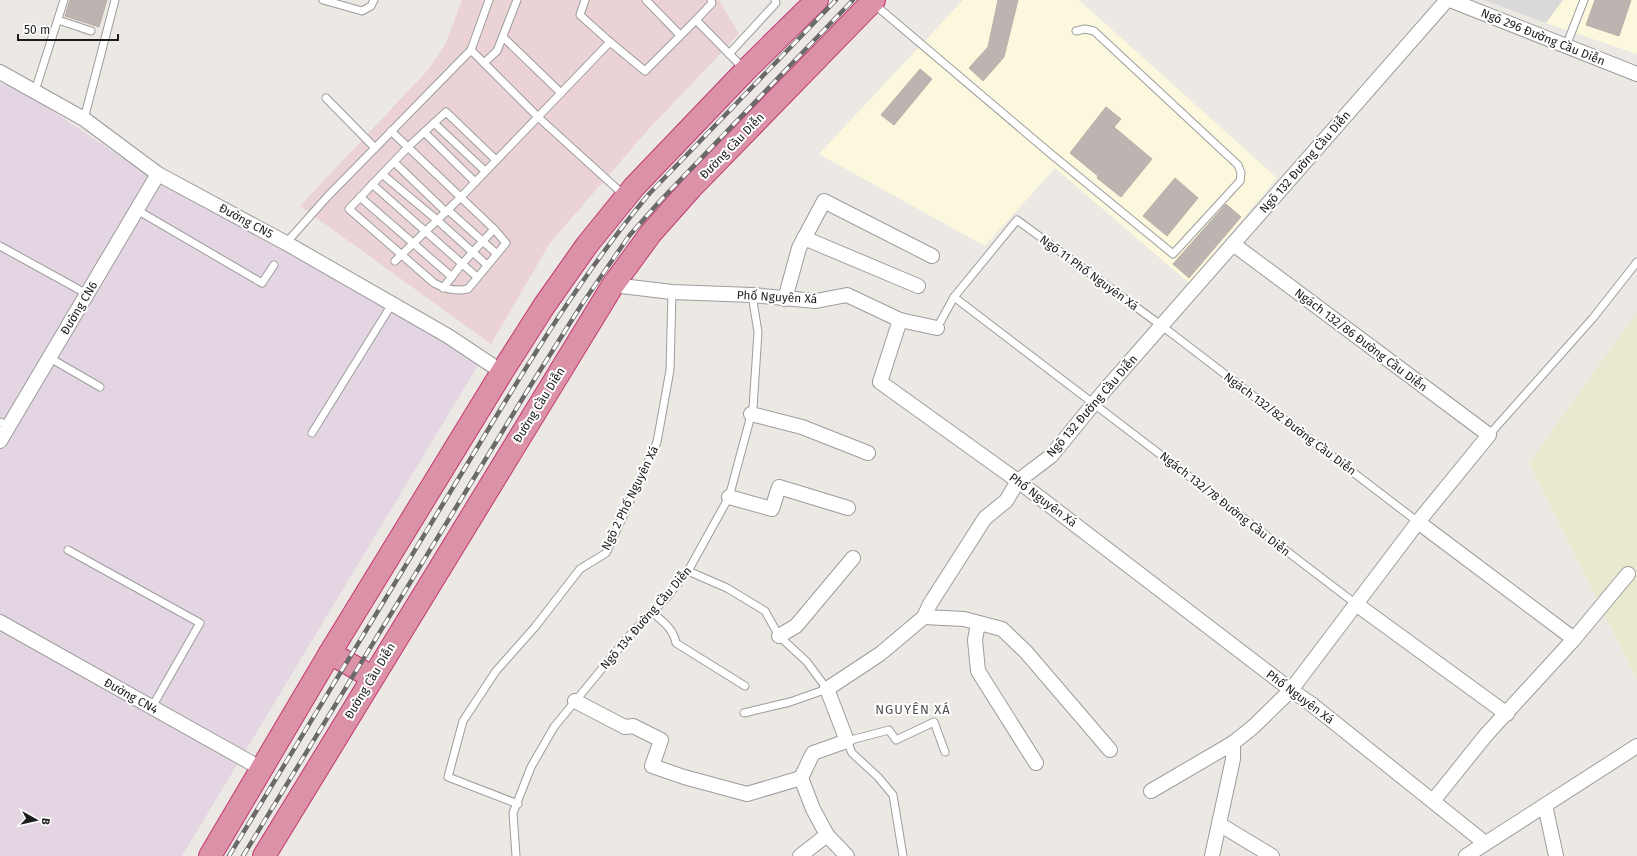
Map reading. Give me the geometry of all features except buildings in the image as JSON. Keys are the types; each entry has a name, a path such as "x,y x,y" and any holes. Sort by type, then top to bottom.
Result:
{"highway":[{"path":"210,856 330,653 502,372 544,306 587,245 634,187 746,70 816,0"},
{"name":"Đường Cầu Diễn","path":"268,852 372,677 613,285 651,233 691,188 873,1"},
{"path":"330,653 372,677"}],"street":[{"name":"Ngõ 296 Đường Cầu Diễn","path":"1449,0 1466,3 1566,46 1637,74"},
{"name":"Ngõ 132 Đường Cầu Diễn","path":"827,689 880,654 924,617 930,604 985,518 1006,501 1018,481 1052,456 1095,403 1233,244 1449,0"},
{"name":"Đường CN5","path":"1,68 35,91 84,119 158,174 286,243 448,336 502,372"},
{"name":"Đường CN6","path":"0,441 5,424 50,358 158,174"},
{"path":"785,298 799,248 824,201 932,256"},
{"path":"804,238 918,286"},
{"name":"Ngách 132/86 Đường Cầu Diễn","path":"1233,244 1489,435"},
{"name":"Phố Nguyên Xá","path":"613,285 672,292 752,295 816,301 847,295 900,320 880,382 1018,481 1310,703 1485,843"},
{"path":"900,320 937,328"},
{"path":"751,414 802,427 868,453"},
{"path":"1151,791 1233,743 1253,727 1291,690 1418,522 1489,435"},
{"path":"729,497 772,509 779,487 848,508"},
{"path":"1418,522 1574,639"},
{"path":"779,636 796,626 853,558"},
{"path":"1433,801 1486,735 1507,714 1574,639 1628,574"},
{"path":"1356,604 1507,714"},
{"path":"924,617 964,619 1002,629 1026,652 1110,750"},
{"name":"Đường CN4","path":"0,622 262,769"},
{"path":"978,623 975,640 978,671 1036,763"},
{"path":"827,689 847,741 813,753 801,778 813,809 827,835 847,856"},
{"path":"575,701 624,727 633,726 661,740 652,766 658,769 747,794 801,778"},
{"path":"1212,856 1233,759 1233,743"},
{"path":"1468,855 1637,746"},
{"path":"1545,805 1556,856"},
{"path":"1219,824 1272,856"},
{"path":"800,856 827,835"}],"lane":[{"path":"35,91 64,0"},
{"path":"84,119 115,0"},
{"path":"323,0 362,10 371,6 374,0"},
{"path":"286,243 326,197 471,50 489,0"},
{"path":"484,63 498,51 517,0"},
{"path":"585,0 580,15 610,42 645,70 696,20 712,3 711,0"},
{"path":"646,0 680,35"},
{"path":"729,54 776,3 775,0"},
{"path":"1566,46 1584,0"},
{"path":"873,1 1050,154 1173,254 1240,181 1241,173 1238,165 1094,31 1085,29 1076,30"},
{"path":"58,20 91,31"},
{"path":"696,20 746,70"},
{"path":"503,37 561,93"},
{"path":"395,261 461,197 610,42"},
{"path":"471,50 538,117 626,198"},
{"path":"326,98 375,148"},
{"path":"392,131 408,147 494,229 506,243 468,289 459,291 442,288 434,283 349,209 408,147 446,112 496,160"},
{"path":"434,123 486,171"},
{"path":"424,132 475,182"},
{"path":"394,162 447,211 497,254"},
{"path":"382,174 488,265"},
{"path":"372,184 461,265 477,277"},
{"path":"360,197 452,277"},
{"path":"137,210 262,283 274,265"},
{"name":"Ngõ 11 Phố Nguyên Xá","path":"954,297 1017,220 1162,326"},
{"path":"442,288 494,229"},
{"path":"0,246 87,294"},
{"path":"1489,435 1592,318 1637,262"},
{"name":"Ngõ 2 Phố Nguyên Xá","path":"518,804 448,777 462,721 496,671 535,627 580,570 606,553 657,442 670,370 672,292"},
{"name":"Ngõ 134 Đường Cầu Diễn","path":"516,856 514,813 531,767 554,727 628,637 688,571 729,497 753,408 758,332 752,295"},
{"path":"937,328 954,297"},
{"name":"Ngách 132/78 Đường Cầu Diễn","path":"954,297 1095,403 1356,604"},
{"path":"312,433 392,304"},
{"name":"Ngách 132/82 Đường Cầu Diễn","path":"1162,326 1418,522"},
{"path":"50,358 100,387"},
{"path":"68,550 200,623 152,708"},
{"path":"688,571 727,588 765,611 779,636 808,662 827,689 790,702 744,713"},
{"path":"652,612 670,627 674,634 676,643 745,686"},
{"path":"903,856 893,795 878,777 852,754 847,741 889,730 896,740 934,722 945,752"}],"shaded area":[{"path":"462,0 719,0 739,34 647,131 550,243 491,344 300,206 427,71 445,45"},
{"path":"963,0 1079,0 1277,178 1189,283 1055,168 985,246 819,154"},
{"path":"1484,0 1563,0 1546,23"},
{"path":"1563,0 1637,0 1637,54 1546,23"},
{"path":"0,83 20,89 121,157 432,331 480,362 182,856 0,856"}],"green space":[{"path":"1637,312 1637,680 1529,463"}],"railway":[{"path":"229,856 526,367 597,261 649,194 836,0"},
{"path":"243,856 529,388 582,304 629,236 660,201 853,0"}],"district":[{"name":"NGUYÊN XÁ","path":"913,709"}]}
